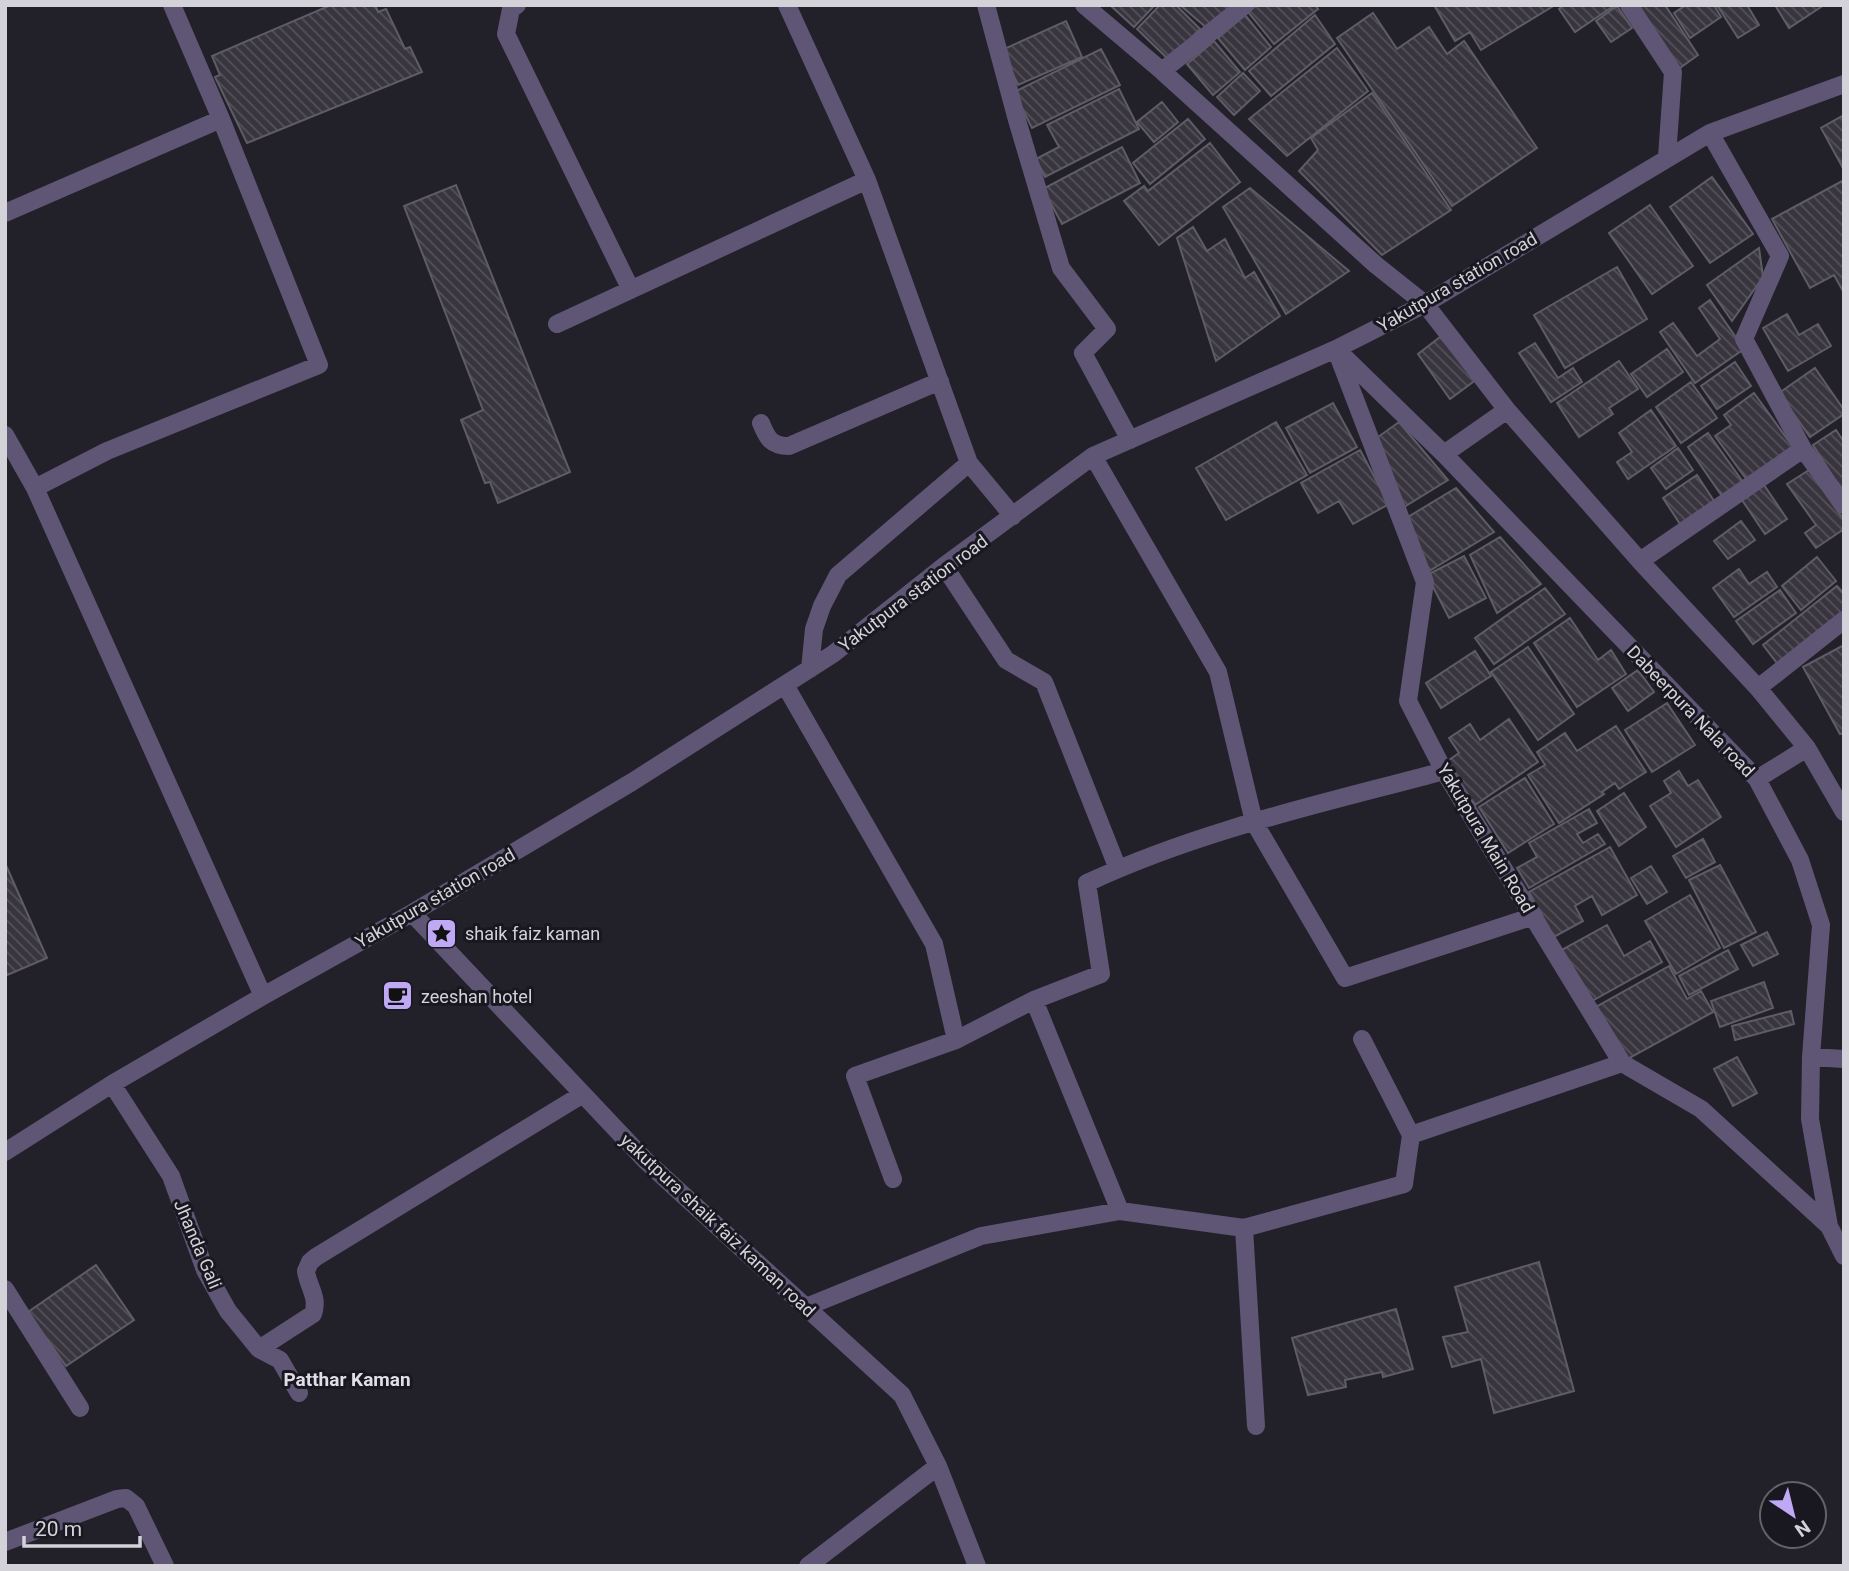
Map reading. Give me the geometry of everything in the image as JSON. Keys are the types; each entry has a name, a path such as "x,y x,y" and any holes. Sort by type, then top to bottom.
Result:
{"street":[{"path":"35,488 107,451 319,365 221,119 172,5"},
{"path":"517,5 511,9 506,34 631,290"},
{"path":"787,5 867,180 969,463 1013,516"},
{"path":"986,5 1061,268 1107,329 1083,353 1130,440"},
{"path":"1084,5 1162,71 1376,265 1425,304 1507,410 1640,561 1758,688 1807,748 1844,812"},
{"path":"1162,71 1245,5"},
{"path":"1629,5 1673,72 1667,157"},
{"name":"Yakutpura station road","path":"5,1152 112,1084 412,913 632,782 810,669 1093,456 1336,349 1425,304 1710,133 1844,84"},
{"path":"5,213 221,119"},
{"path":"1710,133 1780,256 1744,338 1803,449 1844,505"},
{"path":"557,324 867,180"},
{"name":"Dabeerpura Nala road","path":"1336,349 1444,454 1757,779 1800,860 1821,925 1811,1057 1810,1119 1829,1226 1844,1256"},
{"name":"Yakutpura Main Road","path":"1336,349 1424,582 1408,701 1444,771 1622,1063 1701,1109 1829,1226"},
{"path":"761,423 768,439 780,446 789,446 940,382"},
{"path":"1444,454 1507,410"},
{"path":"5,435 35,488 263,996"},
{"path":"1640,561 1803,449"},
{"path":"1093,456 1218,672 1254,822 1345,978 1534,916"},
{"path":"810,669 814,629 838,575 969,463"},
{"path":"944,566 1006,660 1044,682 1118,869"},
{"path":"1758,688 1844,621"},
{"path":"785,684 934,944 956,1040"},
{"path":"1757,779 1807,748"},
{"path":"893,1179 855,1076 956,1040 1034,1000 1101,974 1087,883 1118,869 1254,822 1444,771"},
{"name":"yakutpura shaik faiz kaman road","path":"412,913 646,1161 902,1395 938,1466 976,1566"},
{"path":"1034,1000 1119,1211"},
{"path":"807,1307 981,1236 1119,1211 1244,1228 1404,1184 1411,1135 1362,1039"},
{"path":"1811,1057 1844,1059"},
{"path":"1411,1135 1622,1063"},
{"name":"Jhanda Gali","path":"112,1084 171,1176 205,1270 222,1300 259,1349 280,1360 299,1393"},
{"path":"259,1349 313,1314 315,1298 306,1270 316,1257 583,1094"},
{"path":"1244,1228 1256,1426"},
{"path":"5,1289 80,1408"},
{"path":"808,1566 938,1466"},
{"path":"5,1542 117,1499 126,1498 136,1506 165,1566"}],"building":[{"path":"331,5 375,5 378,12 386,9 405,49 410,47 422,72 247,143 215,77 220,75 212,56"},
{"path":"1110,5 1155,5 1134,27"},
{"path":"1160,5 1176,5 1200,29 1169,60 1137,29"},
{"path":"1180,5 1237,5 1208,29"},
{"path":"1257,5 1315,5 1318,9 1274,44 1248,12"},
{"path":"1434,5 1555,5 1481,50 1470,32 1455,41"},
{"path":"1564,5 1615,5 1575,32 1559,9"},
{"path":"1634,5 1665,5 1698,55 1677,70"},
{"path":"1686,5 1714,5 1721,17 1690,38 1674,13"},
{"path":"1717,5 1747,5 1759,25 1738,38"},
{"path":"1775,5 1824,5 1789,28"},
{"path":"1617,6 1632,28 1611,42 1596,21"},
{"path":"1373,13 1397,49 1429,27 1447,54 1464,41 1537,148 1452,206 1337,38"},
{"path":"1245,15 1271,47 1245,70 1218,38"},
{"path":"1315,15 1335,44 1271,96 1249,71"},
{"path":"1066,21 1082,57 1018,85 1002,50"},
{"path":"1214,41 1240,72 1213,95 1187,64"},
{"path":"1337,48 1368,91 1287,156 1249,119"},
{"path":"1101,49 1120,85 1032,128 1014,92"},
{"path":"1243,73 1260,91 1234,115 1217,97"},
{"path":"1119,89 1139,129 1045,177 1036,159 1059,147 1047,125"},
{"path":"1372,93 1451,210 1382,255 1299,171 1318,150 1311,138"},
{"path":"1162,102 1178,122 1154,142 1137,122"},
{"path":"1844,115 1844,170 1821,128"},
{"path":"1188,119 1205,139 1150,184 1133,163"},
{"path":"1210,143 1240,182 1159,245 1124,201 1144,186 1148,191"},
{"path":"1122,147 1140,183 1062,224 1043,189"},
{"path":"1712,177 1753,234 1710,263 1670,207"},
{"path":"1844,180 1844,293 1834,275 1810,288 1772,219"},
{"path":"456,185 570,472 498,503 490,482 485,483 461,420 483,410 404,206"},
{"path":"1250,188 1349,271 1286,314 1223,207"},
{"path":"1650,205 1693,266 1652,294 1609,233"},
{"path":"1193,227 1207,251 1225,239 1245,278 1254,272 1280,316 1216,361 1177,238"},
{"path":"1759,248 1763,277 1732,321 1707,285"},
{"path":"1617,267 1647,319 1565,368 1534,315"},
{"path":"1710,300 1744,349 1695,383 1660,332 1673,323 1697,356 1720,339 1699,308"},
{"path":"1787,314 1799,335 1818,324 1831,346 1788,371 1763,328"},
{"path":"1444,334 1477,379 1450,399 1418,354"},
{"path":"1535,343 1558,378 1573,368 1582,382 1551,402 1519,353"},
{"path":"1667,349 1683,372 1647,397 1631,374"},
{"path":"1619,361 1638,389 1609,408 1613,414 1579,437 1557,403"},
{"path":"1735,362 1751,386 1717,409 1701,386"},
{"path":"1815,368 1844,410 1844,414 1810,437 1779,393"},
{"path":"1691,382 1717,418 1681,443 1656,407"},
{"path":"1754,393 1793,447 1747,480 1715,436 1731,425 1724,415"},
{"path":"1333,403 1357,447 1310,473 1286,428"},
{"path":"1651,410 1676,446 1628,479 1617,462 1632,452 1619,433"},
{"path":"1276,422 1307,475 1226,520 1196,468"},
{"path":"1399,422 1448,480 1404,507 1378,437"},
{"path":"1836,430 1844,442 1844,494 1813,445"},
{"path":"1708,433 1743,482 1722,496 1688,447"},
{"path":"1678,448 1693,470 1666,489 1651,468"},
{"path":"1360,450 1389,504 1353,524 1339,501 1318,513 1301,483"},
{"path":"1809,470 1844,520 1844,529 1816,548 1805,533 1816,525 1787,484"},
{"path":"1697,475 1714,501 1680,524 1663,498"},
{"path":"1764,485 1787,519 1765,534 1742,500"},
{"path":"1456,488 1494,532 1429,571 1408,517"},
{"path":"1741,521 1755,540 1728,559 1714,541"},
{"path":"1500,537 1541,584 1497,613 1470,555"},
{"path":"1464,556 1486,598 1449,618 1427,575"},
{"path":"1817,557 1836,581 1801,610 1782,586"},
{"path":"1739,569 1749,584 1767,572 1777,587 1734,617 1713,588"},
{"path":"1837,586 1844,594 1844,616 1780,667 1763,645"},
{"path":"1545,588 1565,614 1494,664 1475,638"},
{"path":"1780,590 1796,613 1753,644 1736,621"},
{"path":"1570,618 1598,660 1611,650 1626,674 1577,707 1534,643"},
{"path":"1844,645 1844,733 1840,734 1803,667"},
{"path":"1528,647 1574,714 1538,740 1491,672"},
{"path":"1475,651 1491,676 1441,708 1426,683"},
{"path":"1638,670 1654,692 1628,711 1612,688"},
{"path":"1667,703 1695,745 1652,772 1625,730"},
{"path":"1509,719 1538,762 1475,805 1446,762 1459,753 1449,738 1470,724 1480,740"},
{"path":"1616,726 1646,772 1619,789 1615,783 1602,792 1604,794 1559,823 1528,775 1545,765 1537,752 1565,733 1577,751"},
{"path":"1679,771 1688,786 1698,780 1721,817 1676,847 1650,806 1671,793 1664,781"},
{"path":"1525,778 1554,824 1508,853 1479,807"},
{"path":"1624,793 1646,827 1619,846 1597,811"},
{"path":"1589,809 1597,823 1577,834 1583,843 1598,834 1605,844 1529,888 1517,868 1537,857 1529,843"},
{"path":"1703,839 1715,862 1686,878 1673,856"},
{"path":"1610,847 1637,895 1602,915 1592,896 1575,906 1583,921 1554,937 1529,892"},
{"path":"5,863 47,958 5,976"},
{"path":"1720,865 1756,932 1724,948 1689,880"},
{"path":"1651,866 1667,892 1647,904 1631,878"},
{"path":"1690,895 1720,948 1676,974 1645,921"},
{"path":"1607,925 1624,956 1650,941 1662,962 1592,1001 1562,950"},
{"path":"1767,932 1778,954 1753,966 1741,945"},
{"path":"1728,950 1738,969 1689,995 1679,976"},
{"path":"1669,966 1687,999 1701,991 1713,1012 1626,1060 1596,1007"},
{"path":"1764,982 1773,1008 1720,1027 1711,1001"},
{"path":"1791,1011 1794,1024 1735,1040 1732,1026"},
{"path":"1737,1057 1757,1093 1733,1106 1714,1069"},
{"path":"1539,1262 1574,1391 1494,1413 1481,1359 1452,1367 1443,1337 1468,1332 1455,1287"},
{"path":"96,1265 134,1320 66,1366 28,1312"},
{"path":"1396,1309 1413,1369 1383,1377 1382,1372 1345,1380 1346,1387 1308,1395 1292,1338"}],"place":[{"name":"shaik faiz kaman","path":"442,933"},
{"name":"zeeshan hotel","path":"398,996"}],"district":[{"name":"Patthar Kaman","path":"347,1379"}]}
